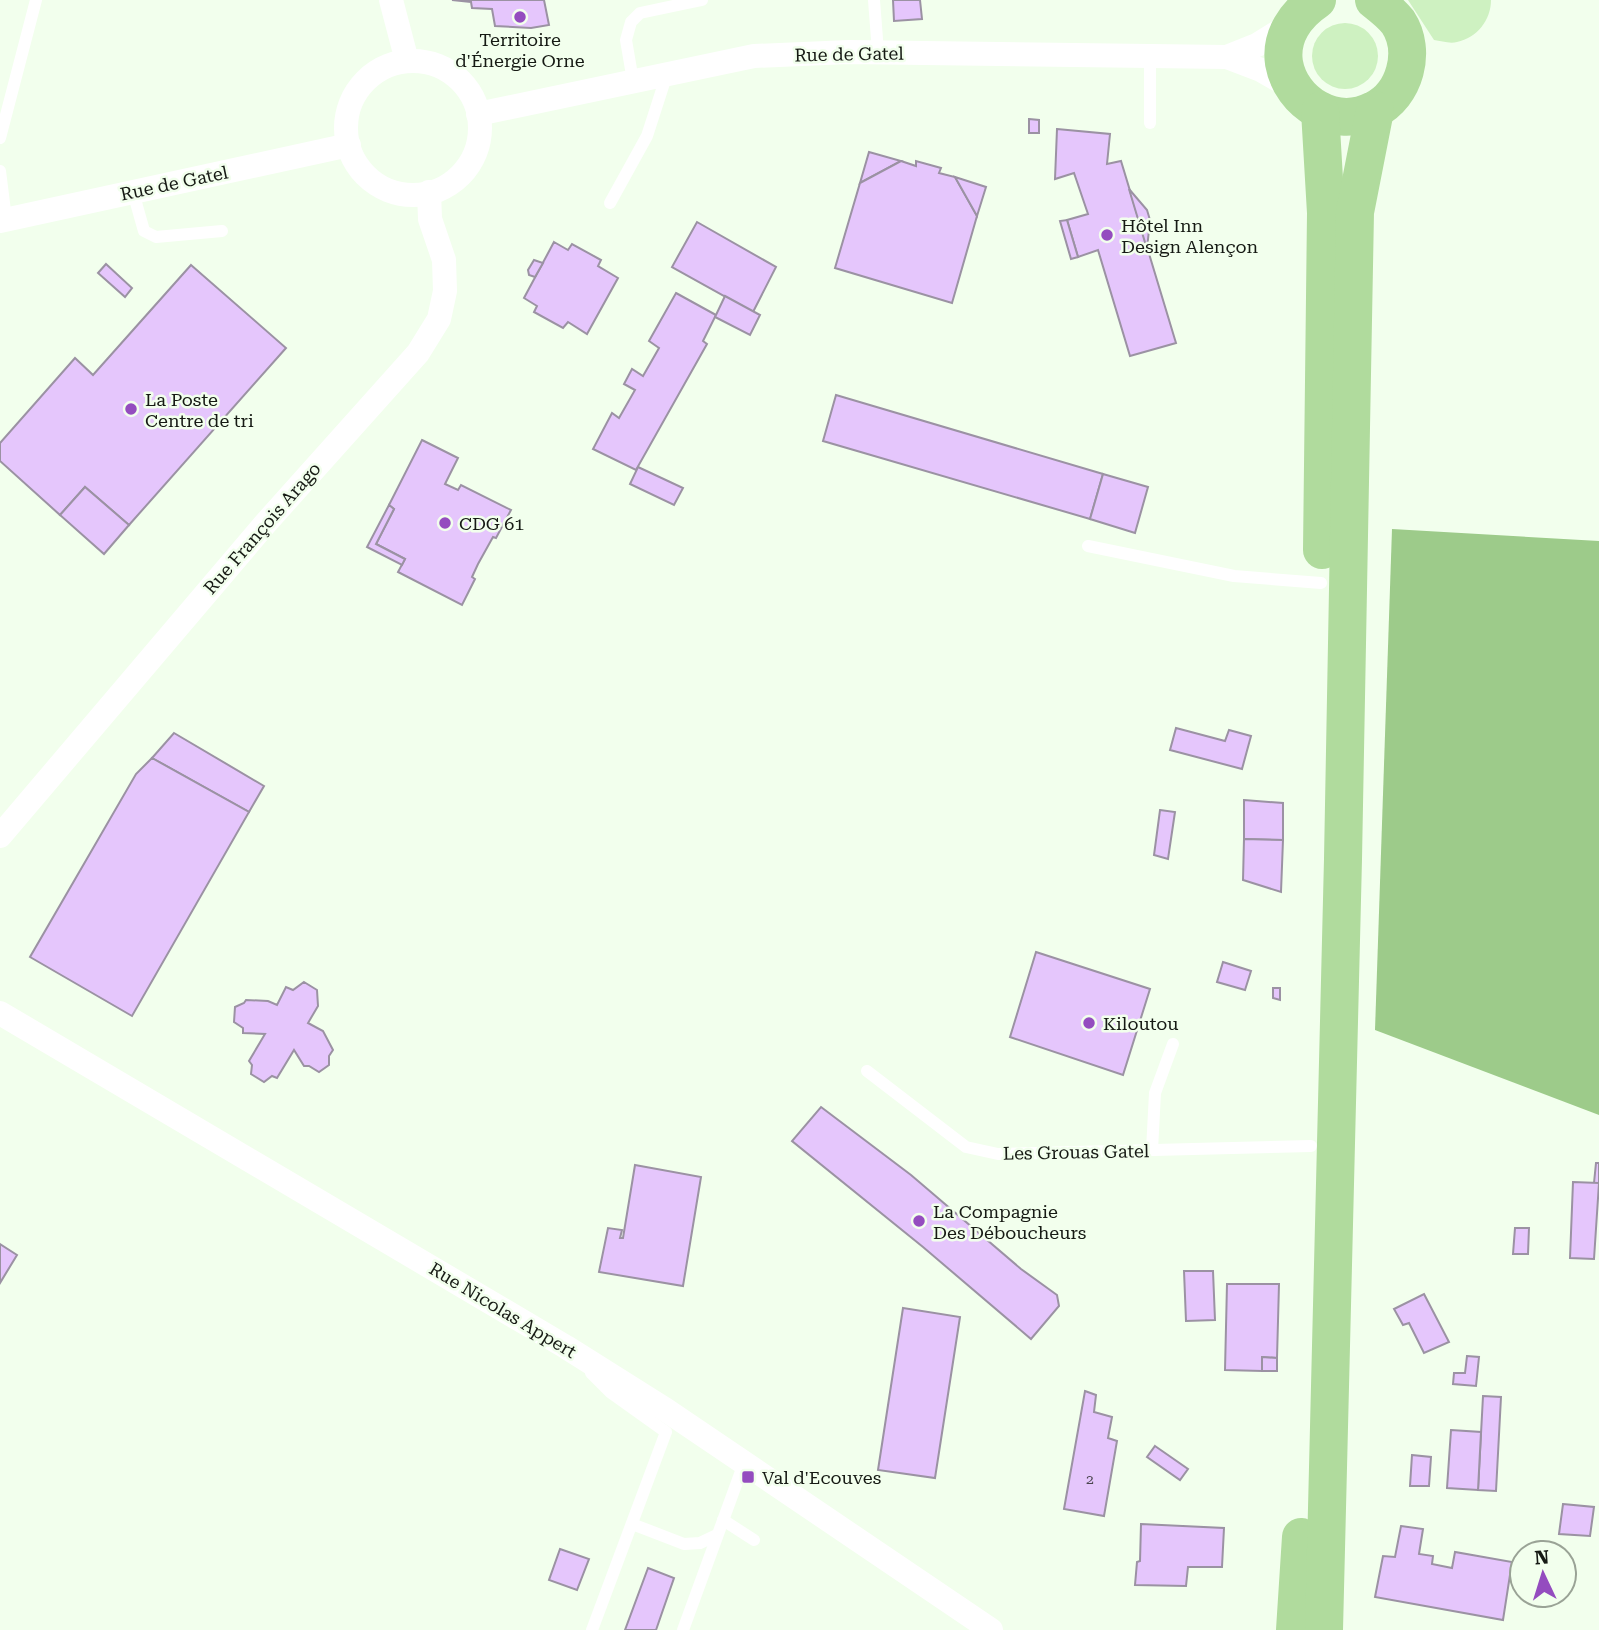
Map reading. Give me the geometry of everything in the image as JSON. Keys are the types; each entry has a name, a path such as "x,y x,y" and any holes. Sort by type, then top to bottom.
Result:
{"main road":[{"path":"1305,11 1286,39 1283,56 1286,74 1307,100 1338,116 1357,116 1374,110 1388,100 1405,73 1408,57 1406,39 1399,24 1388,10 1374,0"},
{"path":"1307,100 1326,213 1311,1146 1314,1524 1324,1630"},
{"path":"1295,1630 1314,1524 1343,859 1355,212 1374,110"}],"street":[{"path":"391,0 407,61"},
{"name":"Rue de Gatel","path":"1227,57 1257,45 1305,11"},
{"name":"Rue de Gatel","path":"478,114 754,56 878,52 1227,57 1261,70 1307,100"},
{"path":"407,61 433,64 456,76 472,96 478,114 478,146 466,170 446,187 421,195 394,193 370,180 354,160 346,135 348,109 361,85 381,69 407,61"},
{"name":"Rue de Gatel","path":"3,220 349,145"},
{"name":"Rue François Arago","path":"0,835 265,524 418,353 439,319 445,291 444,260 430,219 429,192"},
{"name":"Rue Nicolas Appert","path":"0,1013 566,1347 666,1410 992,1630"}],"lane":[{"path":"0,138 36,0"},
{"path":"633,82 626,40 631,22 640,13 702,0"},
{"path":"874,0 878,52"},
{"path":"1150,56 1150,123"},
{"path":"610,203 647,136 667,74"},
{"path":"0,171 3,220"},
{"path":"133,192 144,231 156,237 222,231"},
{"path":"1088,546 1234,576 1321,583"},
{"path":"1153,1150 1155,1093 1173,1044"},
{"name":"Les Grouas Gatel","path":"867,1071 966,1147 998,1154 1311,1146"},
{"path":"566,1347 610,1392 666,1432 592,1630"},
{"path":"682,1630 744,1463"},
{"path":"723,1520 754,1540"},
{"path":"632,1524 684,1544 700,1543 717,1535"}],"green space":[{"path":"1408,0 1491,0 1482,27 1471,37 1451,43 1434,40"},
{"path":"1345,23 1358,26 1368,33 1375,43 1378,56 1375,69 1368,79 1358,86 1345,89 1332,86 1322,79 1315,69 1312,56 1315,43 1322,33 1332,26"},
{"path":"1392,529 1599,541 1599,1115 1375,1030"}],"building":[{"name":"Territoire d'Énergie Orne","path":"452,0 544,0 549,25 531,28 495,26 492,9 472,8 471,2"},
{"path":"893,0 920,0 922,19 894,21"},
{"path":"1029,119 1039,120 1039,133 1029,133"},
{"name":"Hôtel Inn Design Alençon","path":"1057,129 1110,134 1107,164 1121,161 1176,343 1130,356 1098,250 1078,257 1067,220 1088,214 1074,173 1055,179"},
{"path":"869,152 901,161 860,183"},
{"path":"901,161 916,166 916,161 941,168 939,173 955,177 977,216 952,303 835,268 860,183"},
{"path":"955,177 986,187 977,216"},
{"path":"1129,189 1147,210 1150,220 1147,249"},
{"path":"1067,220 1078,257 1071,259 1060,221"},
{"path":"697,222 776,267 753,312 672,267"},
{"path":"554,242 568,250 572,244 601,260 598,266 618,278 587,334 568,322 563,328 534,312 537,306 524,298"},
{"path":"534,260 543,263 535,277 529,275 528,270"},
{"path":"106,264 132,288 125,297 98,273"},
{"name":"La Poste Centre de tri","path":"191,265 286,348 129,525 85,487 60,515 0,461 0,443 75,358 93,375"},
{"path":"676,293 716,315 703,341 707,344 636,470 593,449 612,413 619,418 635,390 624,384 632,369 643,376 659,348 649,341"},
{"path":"725,296 760,315 750,335 715,317"},
{"path":"836,395 1103,474 1090,519 823,441"},
{"name":"CDG 61","path":"422,440 458,458 445,484 458,490 461,485 511,510 478,564 472,577 475,579 462,605 398,572 405,559 376,544 394,509 389,505"},
{"path":"638,467 683,488 674,505 630,484"},
{"path":"1103,474 1148,487 1135,533 1090,519"},
{"path":"85,487 129,525 104,554 60,515"},
{"path":"389,505 394,509 376,544 405,559 402,565 367,547"},
{"path":"1176,728 1225,741 1229,730 1251,736 1242,769 1170,750"},
{"path":"174,733 264,786 249,812 152,758"},
{"path":"152,758 249,812 132,1016 30,957 136,774"},
{"path":"1244,800 1283,803 1283,840 1244,839"},
{"path":"1160,810 1175,812 1168,859 1154,855"},
{"path":"1244,839 1283,840 1281,892 1243,880"},
{"path":"1036,952 1150,989 1123,1075 1010,1037"},
{"path":"1223,962 1251,971 1245,990 1217,982"},
{"path":"304,982 317,990 318,1006 308,1023 323,1031 333,1050 329,1056 329,1065 319,1072 304,1066 294,1050 277,1078 272,1076 264,1082 251,1074 252,1065 249,1061 265,1034 243,1033 243,1028 234,1022 235,1007 246,1000 268,1001 277,1005 286,987 293,990"},
{"path":"1273,988 1280,988 1280,1000 1273,998"},
{"path":"821,1107 911,1175 1021,1269 1057,1295 1059,1306 1031,1339 792,1141"},
{"path":"1596,1163 1599,1163 1599,1183 1594,1183"},
{"path":"635,1165 701,1177 683,1286 599,1272 608,1228 622,1230 620,1238 623,1238"},
{"path":"1573,1182 1599,1183 1594,1259 1570,1258"},
{"path":"1515,1228 1529,1228 1528,1254 1513,1254"},
{"path":"0,1244 17,1255 0,1283"},
{"path":"1184,1271 1213,1271 1215,1320 1186,1321"},
{"path":"1227,1284 1279,1284 1277,1358 1262,1357 1262,1371 1225,1370"},
{"path":"1424,1294 1449,1342 1424,1353 1409,1323 1403,1325 1394,1309"},
{"path":"903,1308 960,1317 935,1478 878,1470"},
{"path":"1467,1356 1479,1357 1476,1386 1453,1384 1454,1373 1465,1373"},
{"path":"1262,1357 1277,1358 1277,1371 1262,1371"},
{"path":"1085,1391 1096,1395 1094,1412 1112,1417 1108,1438 1117,1441 1104,1516 1064,1509"},
{"path":"1483,1396 1501,1397 1496,1491 1478,1490"},
{"path":"1451,1430 1481,1432 1478,1490 1447,1488"},
{"path":"1155,1446 1188,1469 1180,1480 1147,1457"},
{"path":"1412,1455 1431,1457 1429,1486 1410,1486"},
{"path":"1563,1504 1594,1507 1590,1536 1559,1534"},
{"path":"1141,1524 1224,1528 1222,1567 1188,1567 1186,1586 1135,1585 1137,1562 1140,1561"},
{"path":"1401,1526 1423,1529 1419,1554 1433,1556 1432,1564 1452,1568 1455,1552 1508,1561 1508,1588 1503,1620 1375,1597 1383,1556 1395,1557"},
{"path":"560,1549 589,1559 577,1590 549,1580"},
{"path":"648,1568 674,1578 656,1630 625,1630"}],"place":[{"name":"Territoire d'Énergie Orne","path":"520,17"},
{"name":"Hôtel Inn Design Alençon","path":"1107,235"},
{"name":"La Poste Centre de tri","path":"131,409"},
{"name":"CDG 61","path":"445,523"},
{"name":"Kiloutou","path":"1089,1023"},
{"name":"La Compagnie Des Déboucheurs","path":"919,1221"},
{"name":"Val d'Ecouves","path":"748,1477"}]}
